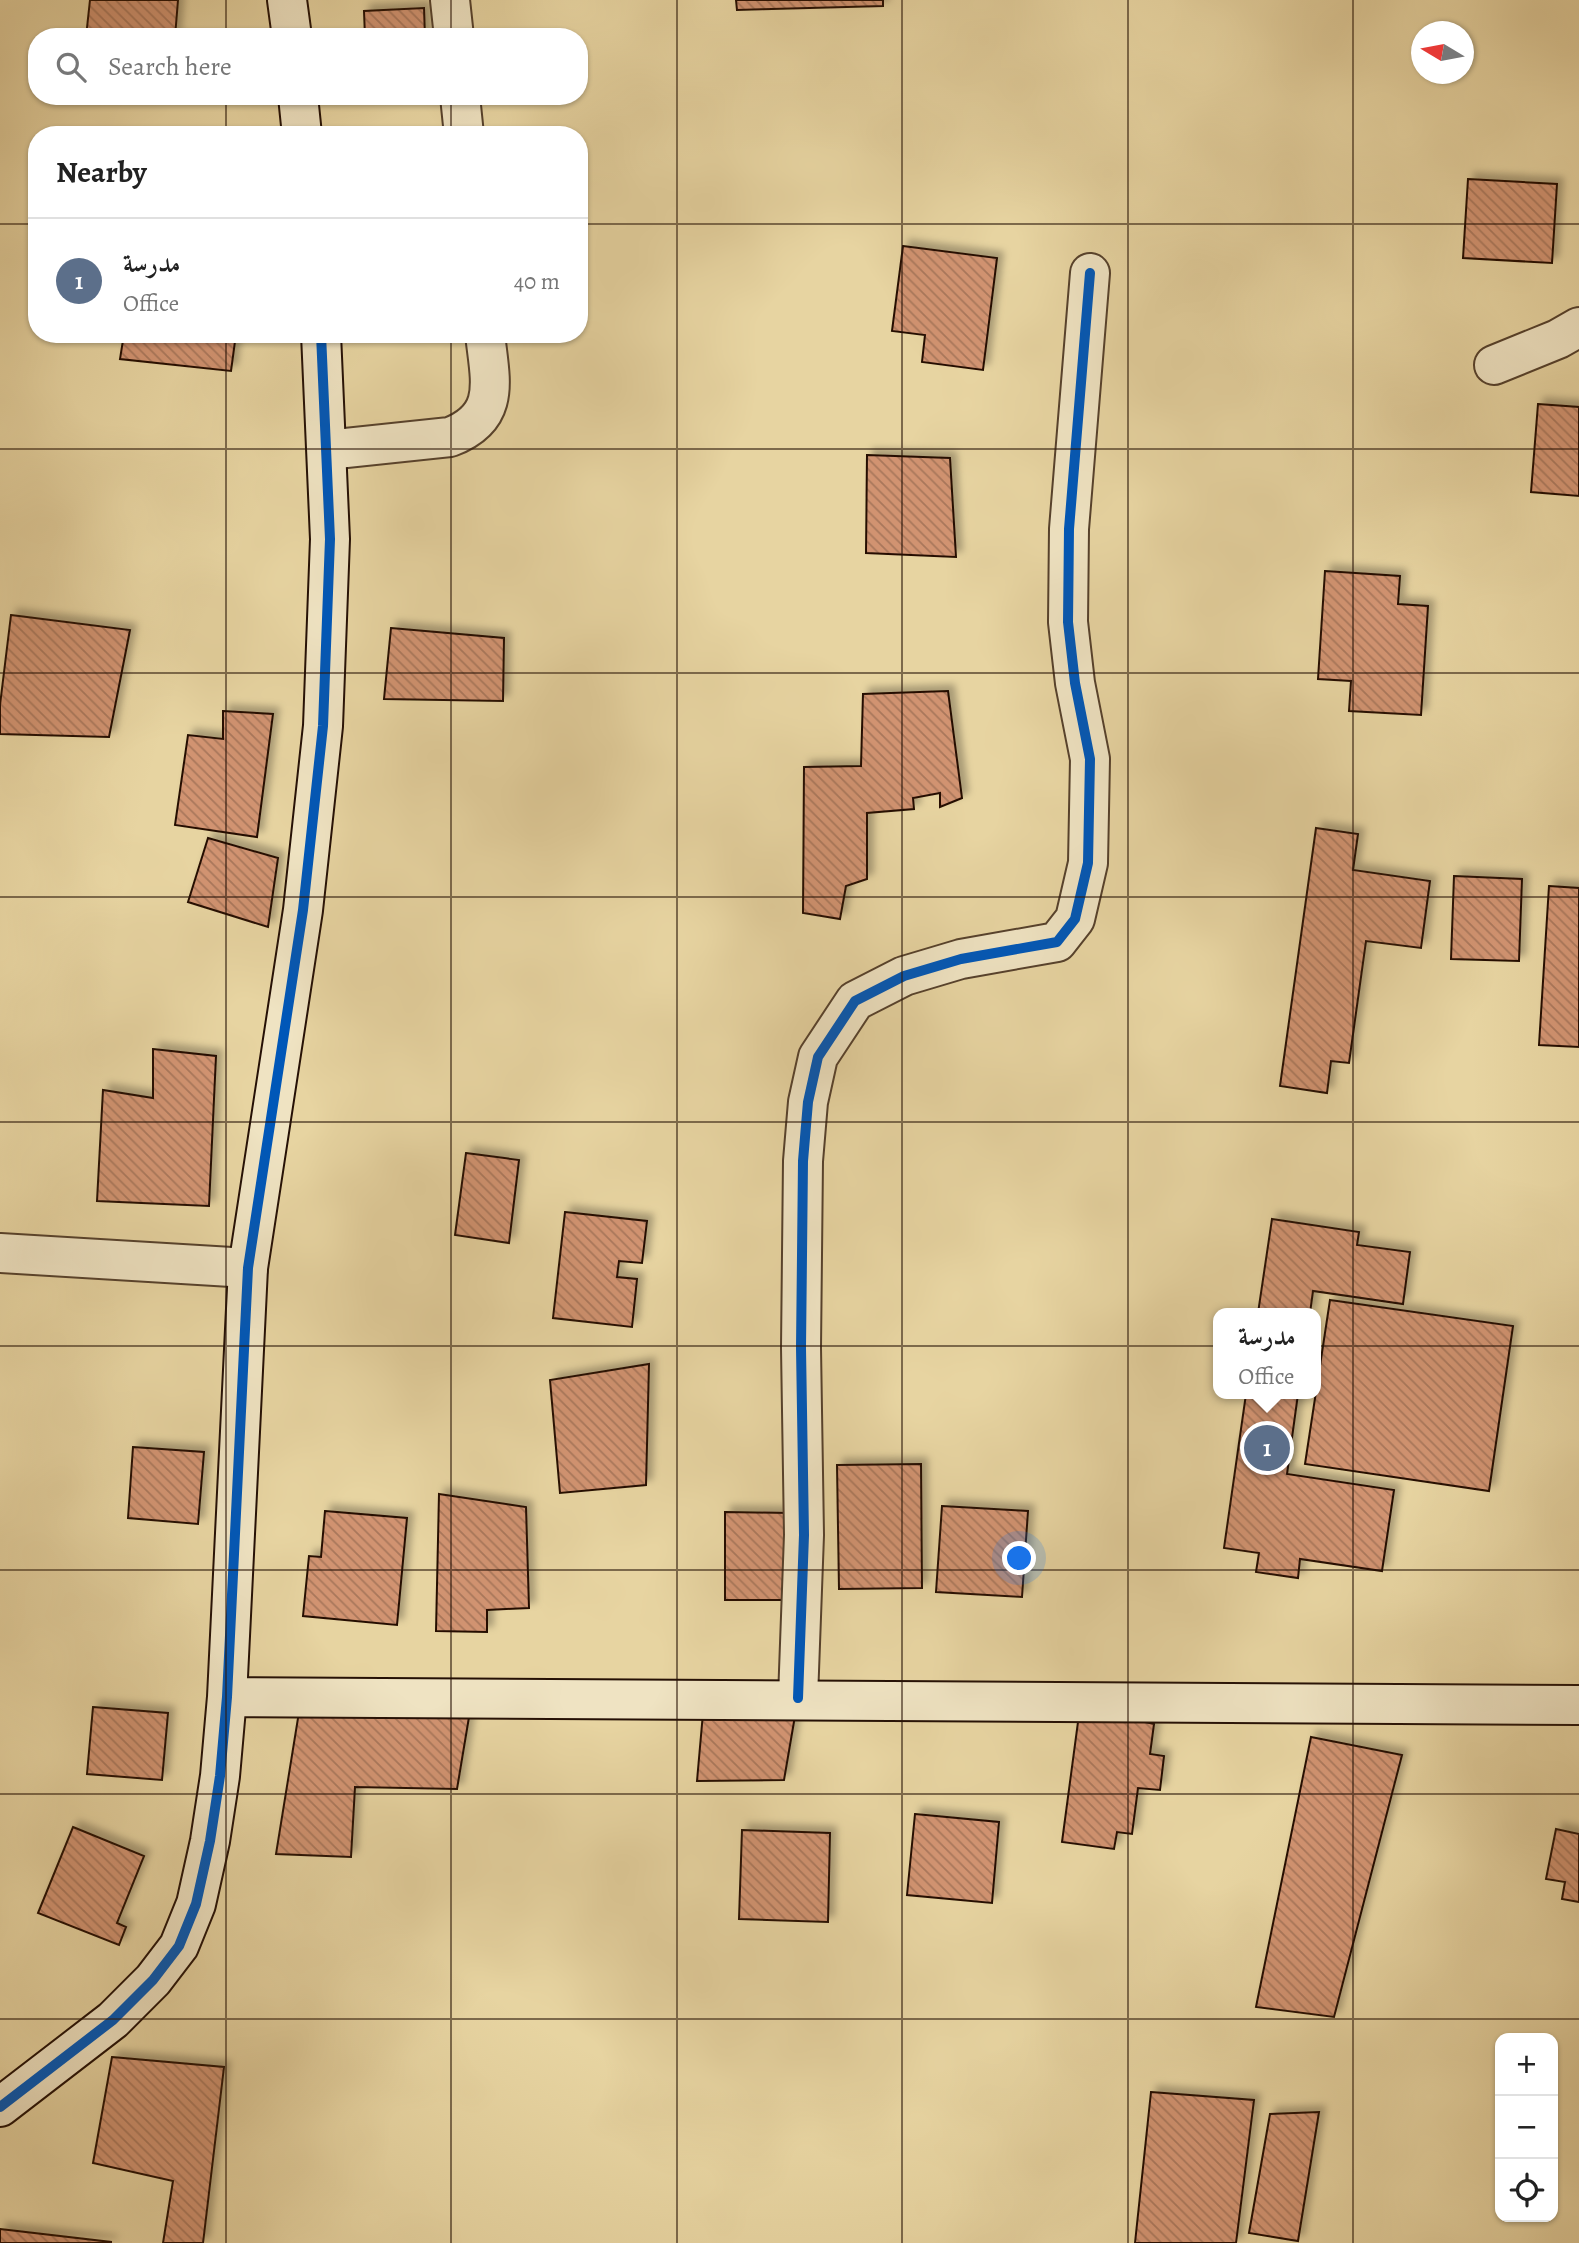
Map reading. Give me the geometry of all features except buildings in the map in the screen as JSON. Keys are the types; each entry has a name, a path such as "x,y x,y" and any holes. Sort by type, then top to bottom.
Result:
{"street":[{"path":"287,0 291,28"},
{"path":"450,0 453,28"},
{"path":"299,105 301,126"},
{"path":"461,105 463,126"},
{"path":"798,1698 804,1535 801,1349 803,1161 808,1102 818,1057 855,1001 904,976 961,959 1057,942 1074,919 1088,863 1090,759 1075,683 1068,622 1069,529 1090,273"},
{"path":"1494,365 1558,340 1579,327"},
{"path":"7,2092 113,2020 153,1980 179,1946 196,1904 210,1841 220,1776 227,1697 248,1268 303,911 323,726 330,539 321,343"},
{"path":"327,450 450,437 466,431 483,416 489,400 486,343"},
{"path":"0,1253 248,1268"},
{"path":"227,1697 1579,1704"}],"cycle path":[{"path":"798,1698 804,1535 801,1348 803,1161 808,1102 818,1057 855,1001 904,976 961,959 1057,942 1075,919 1088,863 1090,759 1075,683 1068,622 1069,529 1090,273"},
{"path":"0,2107 113,2020 153,1980 179,1946 196,1904 210,1841 220,1776 227,1697 248,1268 303,910 323,726 330,539 321,343"}],"place":[{"name":"مدرسة","path":"1267,1448"}]}
